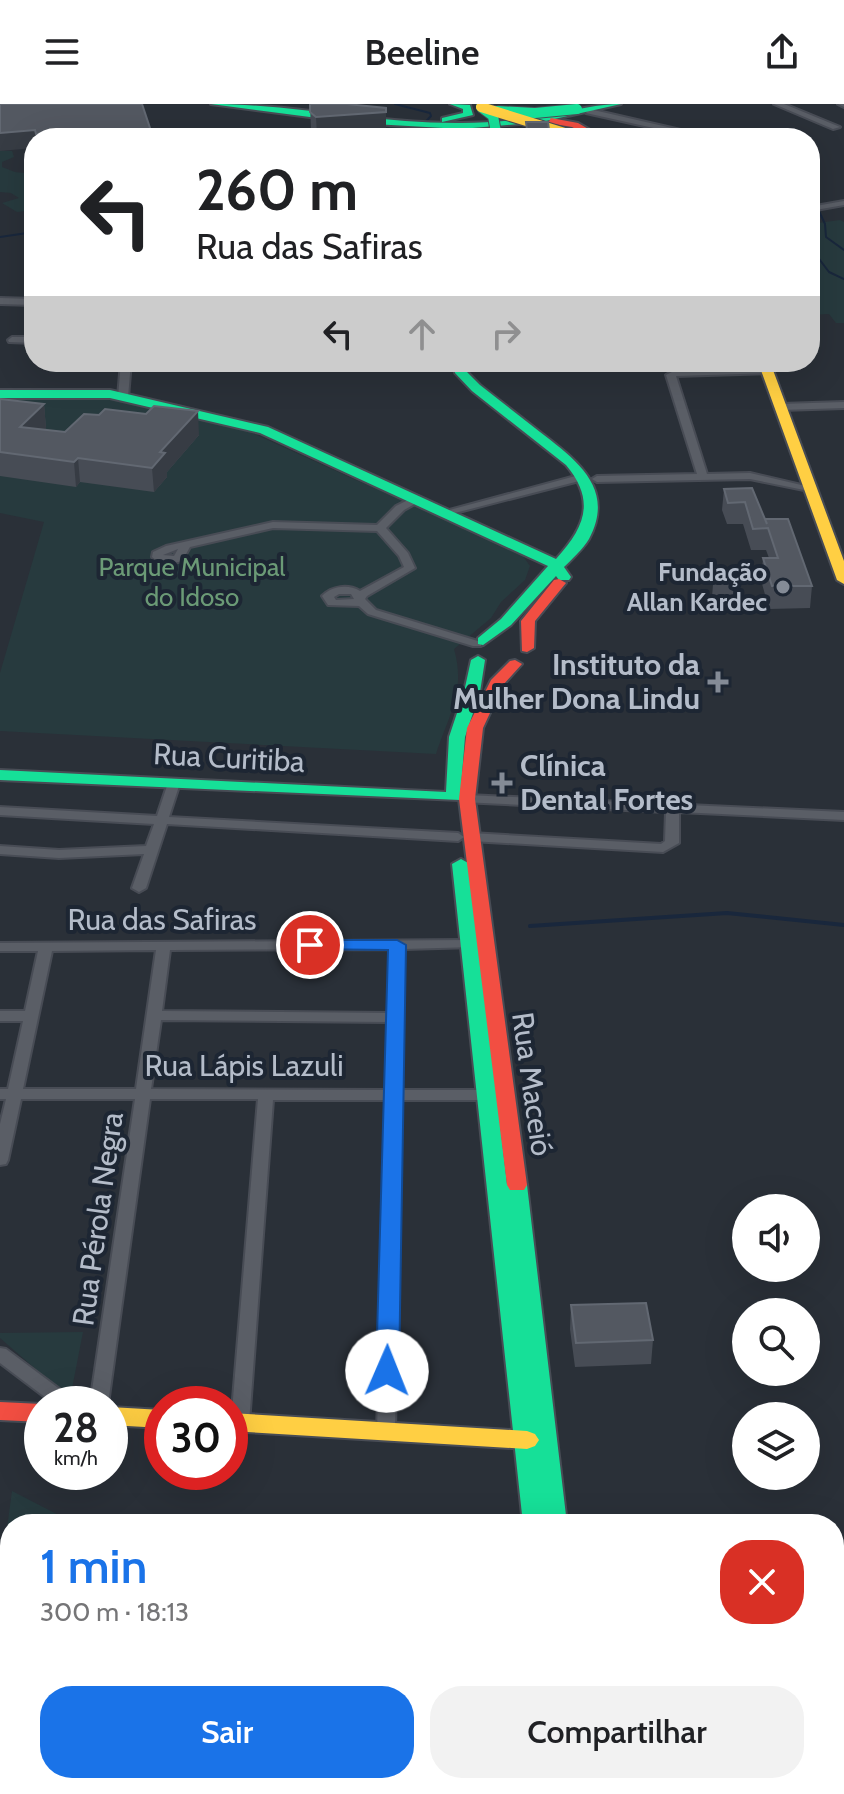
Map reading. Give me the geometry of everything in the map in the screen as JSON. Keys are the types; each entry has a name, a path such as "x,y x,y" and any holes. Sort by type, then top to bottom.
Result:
{"main road":[{"path":"216,104 442,123 529,127 575,125 581,128"},
{"path":"260,104 403,120"},
{"path":"442,123 468,115 467,107 455,104"},
{"path":"442,123 484,114 535,113 616,104"},
{"path":"529,127 587,107"},
{"path":"484,114 493,116 495,128"},
{"path":"484,114 541,128"},
{"path":"472,372 527,421 586,464 590,478 603,498 598,529 592,542 559,569 479,648"},
{"path":"767,372 841,566"},
{"path":"0,394 91,392 264,430 447,512 531,552 559,569"},
{"path":"531,552 540,564 559,569"},
{"path":"479,648 508,639 527,648 528,621 559,569"},
{"path":"479,648 495,666 515,664"},
{"name":"Rua Maceió","path":"479,648 464,743 461,798 469,944 534,1514"},
{"name":"Rua Maceió","path":"464,743 496,683 528,655 527,648"},
{"name":"Rua Curitiba","path":"0,775 461,798"},
{"name":"Rua Maceió","path":"464,837 521,1213 554,1514"},
{"path":"0,1411 24,1412"},
{"path":"248,1423 527,1440"}],"street":[{"path":"778,104 836,127"},
{"path":"587,107 666,128"},
{"path":"820,207 844,203"},
{"path":"0,301 24,302"},
{"path":"12,340 24,340"},
{"path":"123,397 125,372"},
{"path":"699,372 672,374 703,476"},
{"path":"781,407 844,405"},
{"path":"447,512 590,478 750,476 810,490"},
{"path":"185,546 273,525 380,528 400,508 416,499"},
{"path":"380,528 404,555 410,568 360,601 372,612 479,648"},
{"path":"139,888 174,783"},
{"name":"Rua Curitiba","path":"461,798 844,816"},
{"path":"0,811 642,847 671,845 673,809"},
{"path":"0,850 59,854 150,850"},
{"name":"Rua das Safiras","path":"0,947 469,944"},
{"path":"386,1432 397,945"},
{"name":"Rua Pérola Negra","path":"102,1386 164,946"},
{"path":"0,1160 7,1094 32,1016 46,947"},
{"path":"154,1015 393,1018"},
{"path":"0,1016 32,1016"},
{"name":"Rua Lápis Lazuli","path":"7,1094 487,1095"},
{"path":"238,1386 266,1096"},
{"path":"0,1354 43,1386"}],"green space":[{"path":"392,124 407,128 389,128 387,125"},
{"path":"0,151 12,151 14,157 2,162 2,167 24,173 24,211 17,212 2,203 19,198 0,192"},
{"path":"844,222 844,323 836,323 829,314 820,314 820,223"},
{"name":"Parque Municipal do Idoso","path":"93,395 250,432 358,481 456,519 520,552 530,566 525,580 501,602 491,618 454,649 457,690 436,754 0,731 0,673 44,522 0,513 0,398"},
{"path":"83,1332 73,1386 55,1386 0,1338 0,1333"},
{"path":"12,1491 57,1514 9,1514"}],"building":[{"path":"0,104 142,104 150,128 24,128 24,131 0,133"},
{"path":"310,104 386,108 386,112 316,117 310,112"},
{"path":"526,122 548,122 549,128 527,128"},
{"path":"0,399 44,404 20,427 65,432 84,414 99,415 105,409 146,414 154,406 198,411 160,452 165,453 152,468 0,452"},
{"path":"752,488 767,524 765,519 788,519 812,586 772,586 763,558 778,558 768,528 753,529 745,502 728,503 724,489"},
{"path":"732,571 735,583 718,583 714,572"},
{"path":"646,1303 653,1340 576,1343 571,1305"}],"waterway":[{"path":"395,104 430,113 431,116 420,128"},
{"path":"820,213 826,237 844,250"},
{"path":"0,237 24,233"},
{"path":"820,260 829,272 844,279"},
{"path":"530,926 727,913 844,925"}],"traffic: fast":[{"path":"216,104 426,126 526,122 616,104"},
{"path":"445,120 468,115 467,107 455,104"},
{"path":"481,107 493,116 495,128"},
{"path":"497,111 535,113 577,109"},
{"path":"461,372 476,388 571,462 583,477 591,498 591,511 582,539 506,622 483,641"},
{"path":"0,394 110,394 264,430 538,555 553,563 564,577"},
{"path":"454,797 457,737 472,692 478,660"},
{"path":"0,775 454,797"},
{"path":"461,864 534,1514"},
{"path":"517,1185 554,1514"}],"traffic: slow":[{"path":"481,107 549,128"},
{"path":"768,372 844,580"},
{"path":"128,1417 144,1418"},
{"path":"248,1423 527,1440"}],"traffic: jam":[{"path":"551,121 581,128"},
{"path":"527,648 528,621 559,583"},
{"path":"515,664 496,683 475,728 467,799 517,1185"},
{"path":"0,1411 24,1412"}],"place":[{"name":"Fundação Allan Kardec","path":"783,587"},
{"name":"Instituto da Mulher Dona Lindu","path":"718,682"},
{"name":"Clínica Dental Fortes","path":"502,783"}],"route":[{"path":"310,945 397,945 387,1371"}]}
